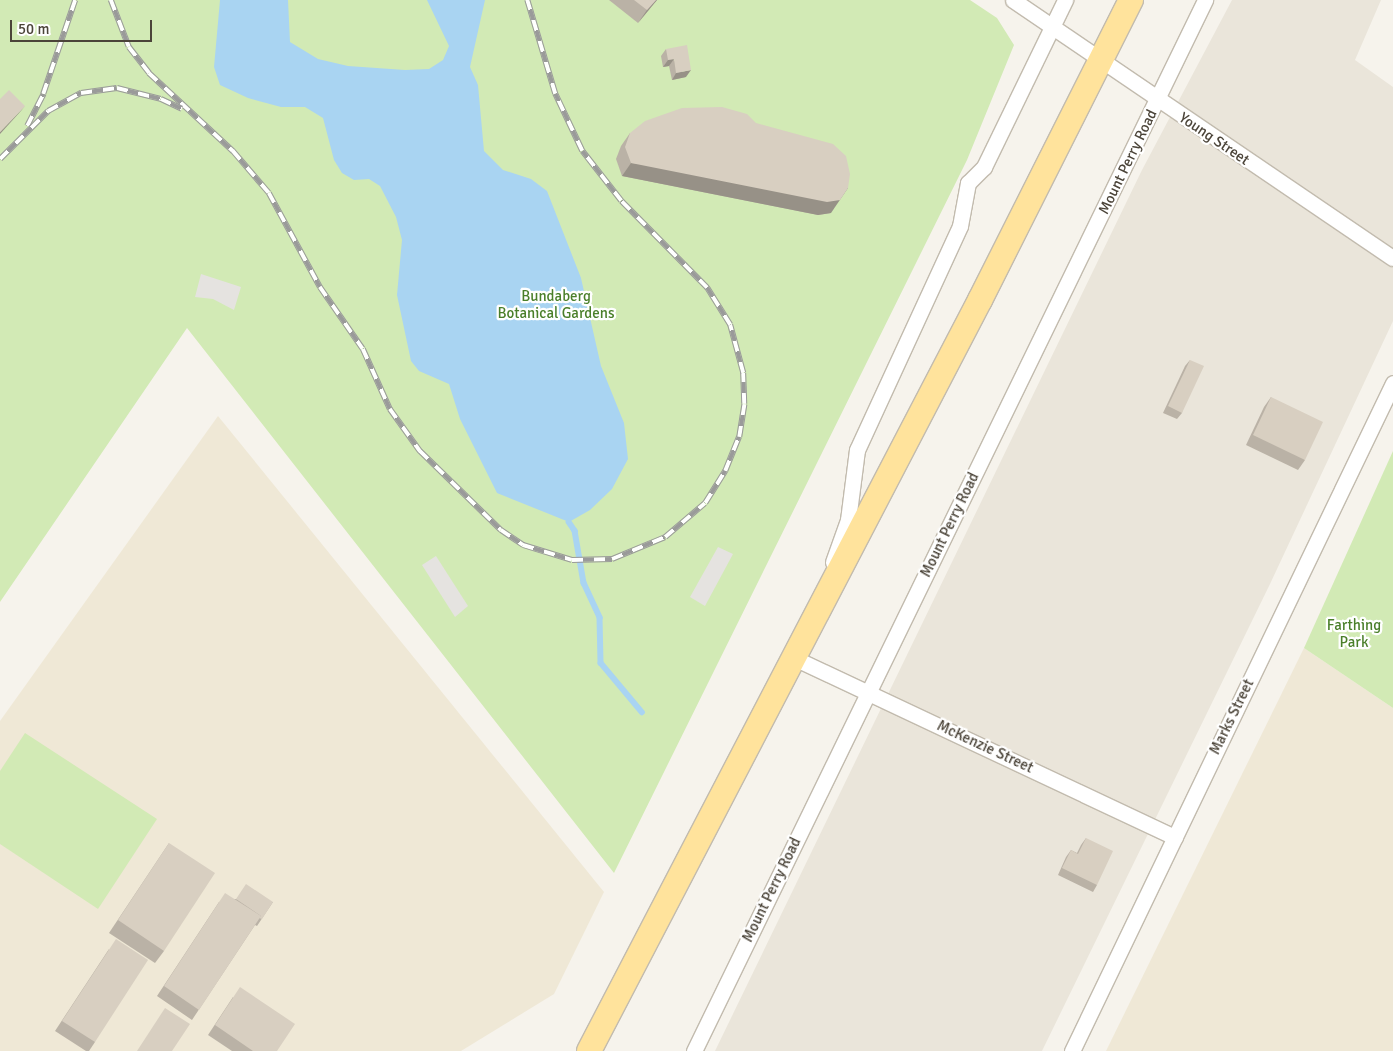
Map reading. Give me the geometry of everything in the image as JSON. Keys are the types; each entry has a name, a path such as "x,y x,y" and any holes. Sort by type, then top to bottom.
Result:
{"main road":[{"path":"589,1051 807,634 1101,62 1131,0"},
{"path":"572,1051 625,983"}],"street":[{"name":"Young Street","path":"1013,0 1158,101 1393,258"},
{"path":"807,634 848,520 857,450 960,226 968,183 984,167 1065,0"},
{"name":"Mount Perry Road","path":"694,1051 868,691 1158,101 1205,0"},
{"name":"Marks Street","path":"1072,1051 1393,383"},
{"name":"McKenzie Street","path":"794,658 868,691 1175,837"}],"shaded area":[{"path":"1232,0 1381,0 1355,60 1393,87 1393,321 1270,584 1042,1051 715,1051 1142,170"},
{"path":"201,274 241,287 234,310 213,299 195,297"},
{"path":"218,416 604,892 554,994 461,1051 0,1051 0,721"},
{"path":"718,547 733,554 705,606 690,597"},
{"path":"436,556 468,606 455,617 422,565"},
{"path":"1304,648 1393,708 1393,1051 1106,1051"}],"green space":[{"name":"Bundaberg Botanical Gardens","path":"0,0 970,0 997,18 1014,45 967,160 614,873 187,328 0,602"},
{"name":"Farthing Park","path":"1393,451 1393,708 1304,648"},
{"path":"25,733 157,819 98,909 0,844 0,771"}],"water":[{"path":"220,0 288,0 290,42 318,59 348,66 405,70 429,69 443,60 449,46 427,0 485,0 470,67 478,85 484,151 503,170 531,179 547,191 581,278 601,366 624,423 628,459 612,489 590,510 569,522 497,493 460,419 449,384 419,371 411,361 397,295 402,240 396,217 380,186 369,179 354,180 342,173 334,160 323,118 305,107 281,107 248,98 220,85 214,67"}],"building":[{"path":"634,0 656,0 647,10"},
{"path":"687,45 691,70 676,73 674,59 668,60 666,49"},
{"path":"9,90 25,106 0,132 0,99"},
{"path":"722,107 747,114 756,123 833,144 846,156 850,174 848,188 840,200 827,202 631,163 625,147 630,133 645,121 682,108"},
{"path":"1190,360 1204,366 1182,413 1168,406"},
{"path":"1271,397 1323,422 1305,460 1253,435"},
{"path":"1086,838 1113,851 1097,885 1062,868 1071,850 1078,854"},
{"path":"169,843 215,873 164,951 118,920"},
{"path":"246,884 273,902 262,919 259,918 261,916 236,899"},
{"path":"225,893 261,916 199,1010 164,986"},
{"path":"116,939 148,960 95,1042 62,1021"},
{"path":"240,987 295,1024 277,1051 253,1051 215,1025"},
{"path":"165,1008 190,1024 172,1051 137,1051"}],"waterway":[{"path":"569,522 575,531 584,583 600,618 601,663 642,712"}],"railway":[{"path":"27,126 43,94 75,0"},
{"path":"111,0 129,47 149,73 233,151 269,193 320,287 363,349 390,409 420,451 501,530 523,545 572,560 612,559 665,537 705,503 725,471 739,437 744,404 743,373 730,325 707,288 621,201 582,151 555,94 527,0"},
{"path":"0,159 48,111 81,93 117,88 161,99 182,109"}]}
